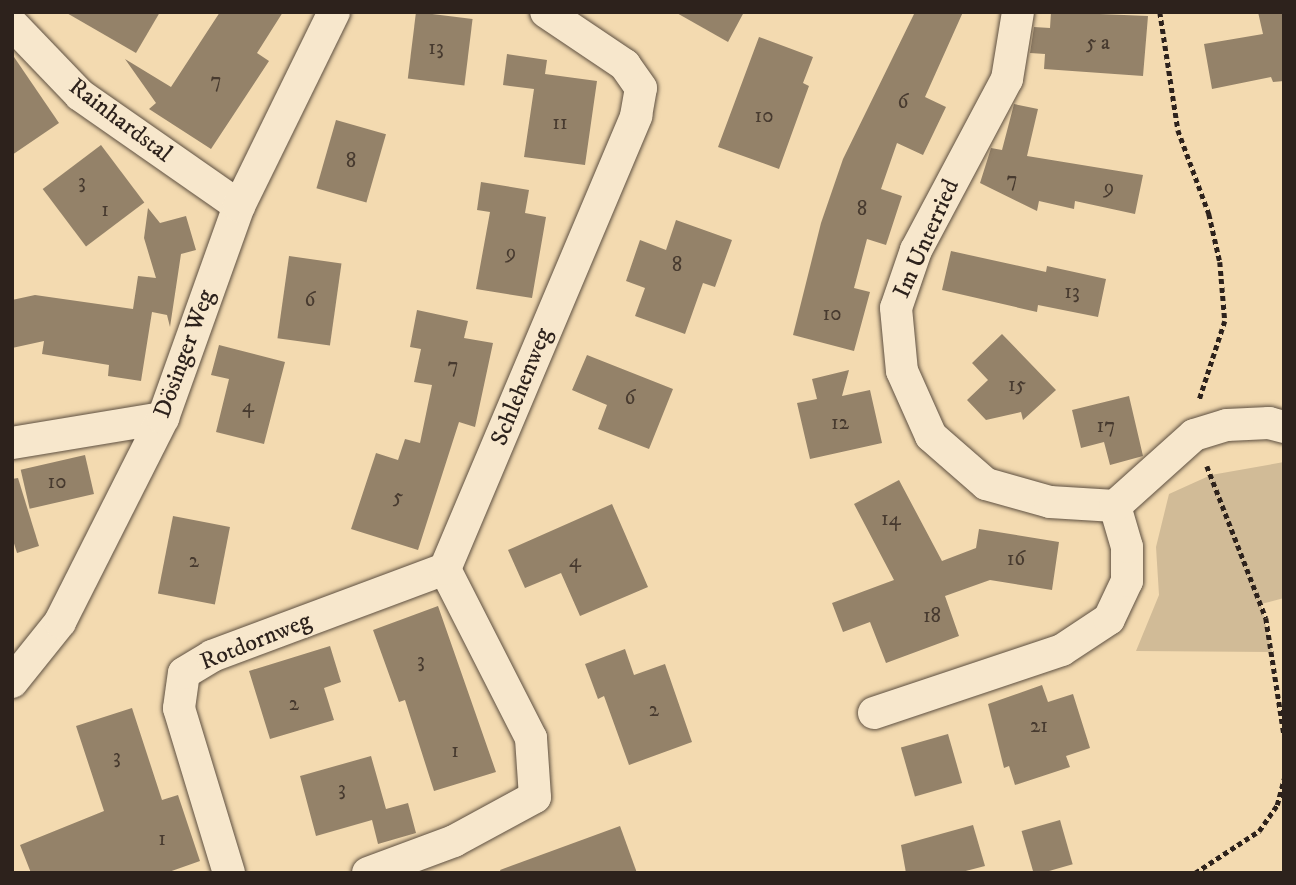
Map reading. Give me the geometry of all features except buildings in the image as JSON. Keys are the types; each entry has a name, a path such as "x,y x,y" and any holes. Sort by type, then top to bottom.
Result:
{"street":[{"name":"Rainhardstal","path":"23,12 12,23 80,95 239,206"},
{"name":"Dösinger Weg","path":"12,682 60,622 163,418 239,206 334,12"},
{"name":"Schlehenweg","path":"446,569 636,116 641,88 625,65 545,12"},
{"name":"Im Unterried","path":"1018,12 1007,79 916,250 896,308 902,371 931,436 986,484 1049,502 1115,506"},
{"path":"12,443 163,418"},
{"path":"874,713 1062,650 1110,618 1127,581 1127,547 1115,506 1194,435 1227,425 1269,423 1284,427"},
{"path":"368,873 454,841 535,797 531,738 446,569"},
{"name":"Rotdornweg","path":"229,873 179,708 184,673 212,656 446,569"}],"path":[{"path":"1160,12 1178,130 1209,214 1225,321 1213,367 1194,412 1194,435 1266,618 1282,699 1284,734"},
{"path":"1195,873 1259,831 1277,805 1284,779"}],"shaded area":[{"path":"1284,462 1284,598 1261,604 1272,652 1136,651 1159,595 1156,547 1169,494 1211,475"}]}
